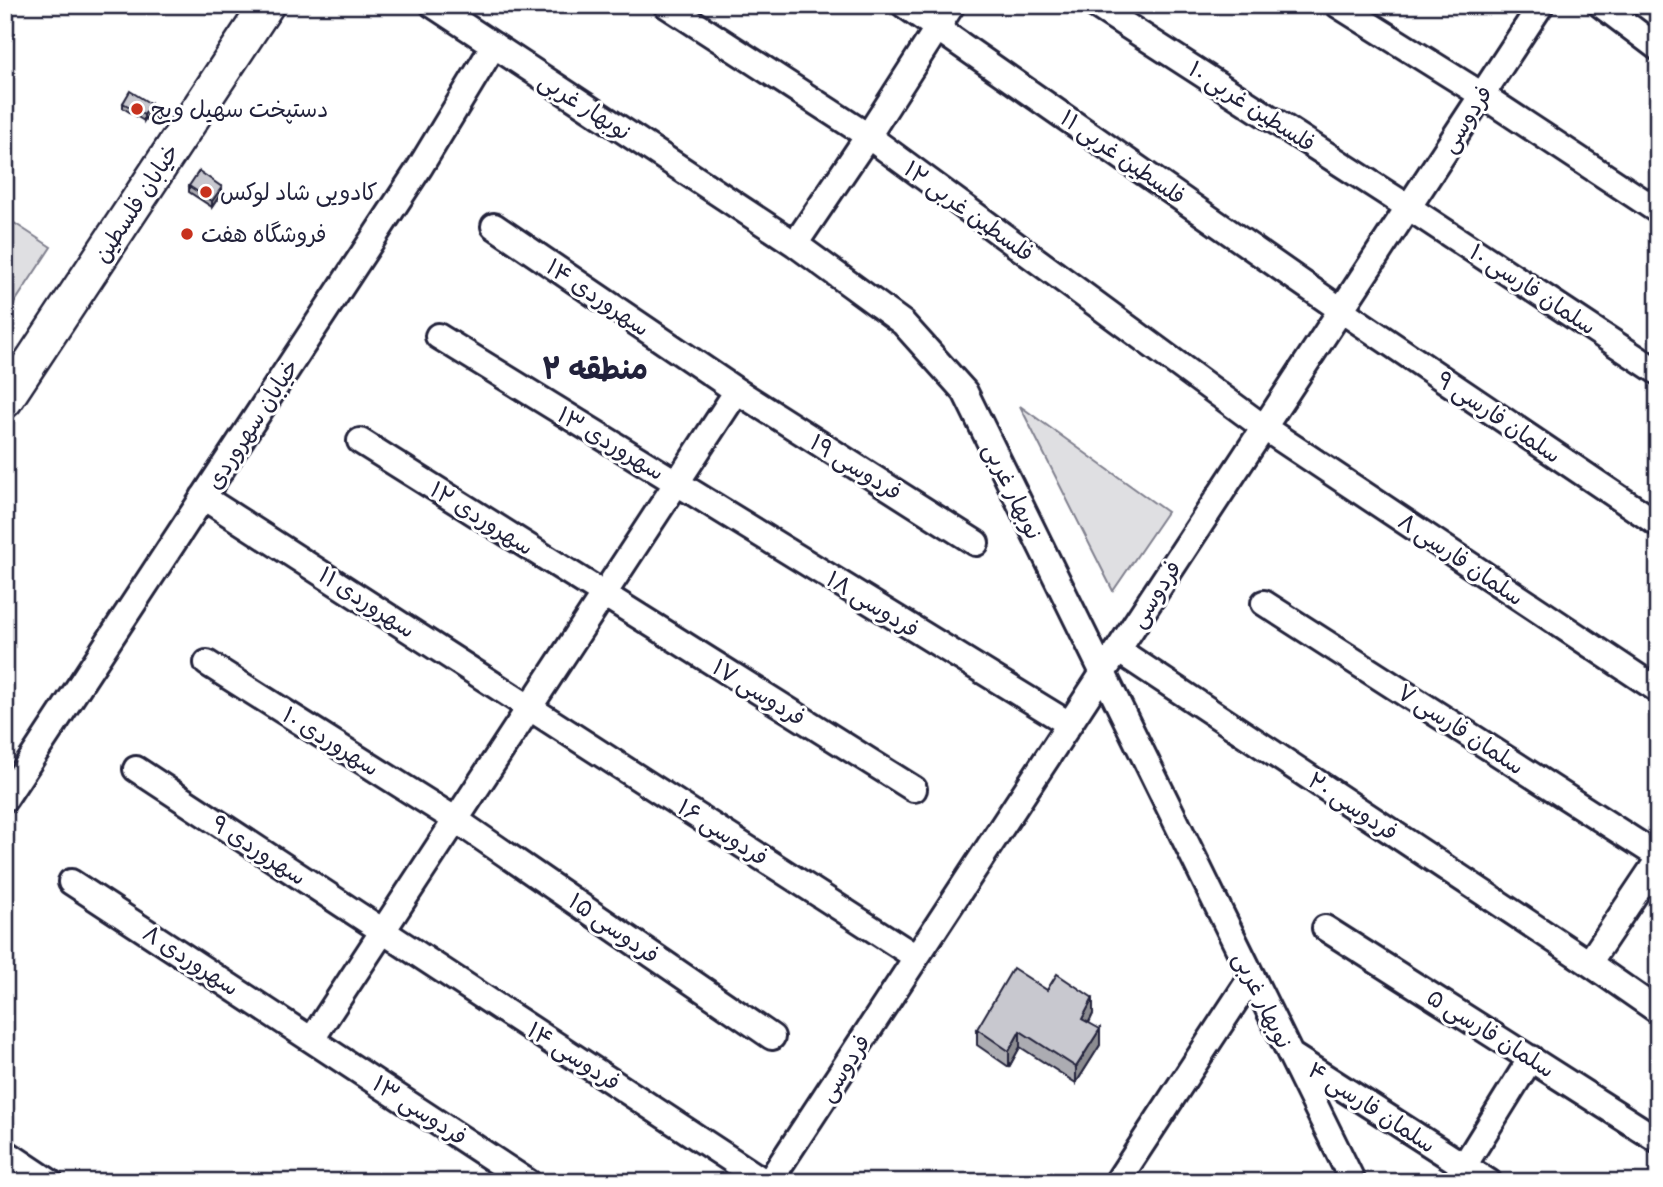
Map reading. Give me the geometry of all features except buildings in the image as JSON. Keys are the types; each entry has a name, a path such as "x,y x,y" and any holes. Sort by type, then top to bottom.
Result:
{"main road":[{"name":"خیابان فلسطین","path":"9,385 267,5"}],"street":[{"name":"نوبهار غربی","path":"433,5 795,244 903,323 965,392 1353,1182"},
{"name":"فلسطین غربی ۱۲","path":"666,5 868,136 1263,428"},
{"name":"فلسطین غربی ۱۱","path":"904,5 1341,310"},
{"path":"795,244 952,5"},
{"name":"فلسطین غربی ۱۰","path":"1095,5 1408,207"},
{"path":"1338,5 1482,94 1658,211"},
{"name":"فردوسی","path":"767,1182 1541,5"},
{"path":"1601,5 1658,48"},
{"name":"خیابان سهروردی","path":"5,799 420,167 494,45"},
{"name":"سلمان فارسی ۱۰","path":"1408,207 1658,372"},
{"name":"سهروردی ۱۴","path":"494,226 737,391"},
{"name":"سلمان فارسی ۹","path":"1341,310 1658,524"},
{"name":"سهروردی ۱۳","path":"438,337 678,483"},
{"path":"312,1039 737,391"},
{"name":"فردوسی ۱۹","path":"737,391 976,543"},
{"name":"سلمان فارسی ۸","path":"1263,428 1658,690"},
{"name":"سهروردی ۱۲","path":"360,441 605,594"},
{"name":"فردوسی ۱۸","path":"678,483 1069,724"},
{"name":"سهروردی ۱۱","path":"203,497 530,708"},
{"name":"فردوسی ۱۷","path":"605,594 914,789"},
{"name":"سلمان فارسی ۷","path":"1264,603 1658,858"},
{"name":"فردوسی ۲۰","path":"1118,650 1658,1011"},
{"name":"سهروردی ۱۰","path":"207,663 456,820"},
{"name":"فردوسی ۱۶","path":"530,708 916,957"},
{"name":"سهروردی ۹","path":"136,769 383,931"},
{"name":"فردوسی ۱۵","path":"456,820 772,1037"},
{"path":"1589,963 1658,858"},
{"name":"سهروردی ۸","path":"71,881 312,1039"},
{"name":"سلمان فارسی ۵","path":"1325,928 1658,1140"},
{"name":"فردوسی ۱۴","path":"383,931 767,1182"},
{"path":"1117,1182 1252,976"},
{"name":"فردوسی ۱۳","path":"312,1039 528,1182"},
{"name":"سلمان فارسی ۴","path":"1290,1055 1459,1174 1489,1182"},
{"path":"1459,1174 1531,1058"},
{"path":"5,1153 50,1182"}],"shaded area":[{"path":"5,217 51,247 13,305 5,310"},
{"path":"1020,406 1167,512 1113,591"}],"place":[{"name":"دستپخت سهیل ویچ","path":"137,109"},
{"name":"کادویی شاد لوکس","path":"206,192"},
{"name":"فروشگاه هفت","path":"187,234"}],"district":[{"name":"منطقه ۲","path":"595,369"}]}
